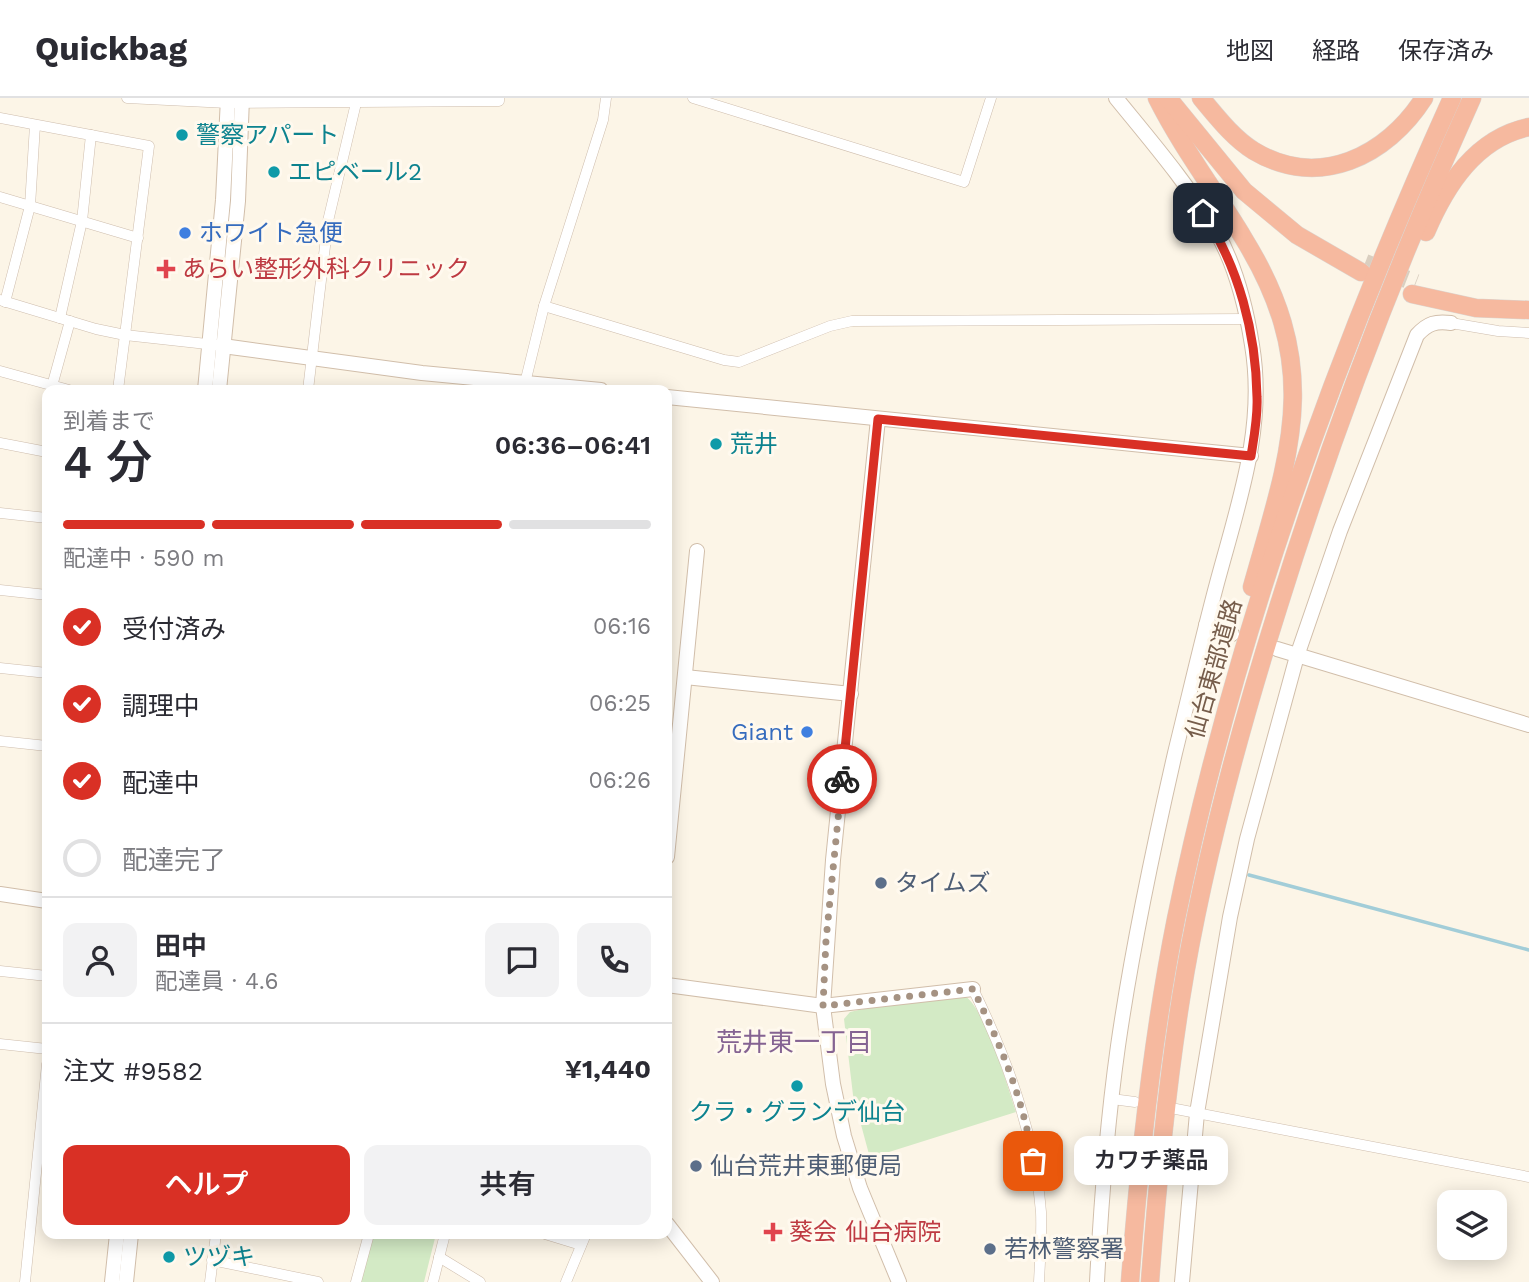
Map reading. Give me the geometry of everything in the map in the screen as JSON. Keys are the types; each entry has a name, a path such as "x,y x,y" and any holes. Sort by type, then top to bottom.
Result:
{"highway":[{"path":"1150,98 1181,103 1233,165 1278,207 1363,268"},
{"path":"1157,98 1181,103 1225,127 1253,150 1271,159 1305,166 1340,164 1375,149 1402,127 1424,98"},
{"name":"仙台東部道路","path":"1130,1282 1152,1065 1175,923 1209,778 1255,613 1309,452 1385,252 1452,98"},
{"name":"仙台東部道路","path":"1150,1282 1171,1067 1181,997 1197,913 1247,711 1327,456 1404,258 1472,98"},
{"path":"1181,103 1245,240 1269,283 1285,325 1294,376 1289,450 1236,644 1209,778"},
{"path":"1327,456 1366,377 1430,223 1445,195 1466,164 1491,141 1529,127"},
{"path":"1529,300 1475,298 1414,288 1476,308 1529,310"}],"street":[{"path":"127,98 328,100 356,103 499,101 499,98"},
{"path":"525,383 544,306 603,120 606,98"},
{"path":"693,98 711,101 964,182 991,98"},
{"path":"1097,1282 1103,1179 1131,964 1175,756 1206,625 1251,456 1257,398 1252,346 1241,290 1217,233 1116,98"},
{"path":"206,385 216,345 238,201 235,100"},
{"path":"309,385 328,221 356,103"},
{"path":"0,118 149,146 119,385"},
{"path":"35,125 30,205 2,301 125,335 312,356 422,373 547,385"},
{"path":"52,385 82,221 91,135"},
{"path":"0,197 138,238"},
{"path":"544,306 724,360 739,362 830,326 852,321 1247,319"},
{"path":"1182,1282 1197,1113 1236,891 1247,839 1297,656 1340,531 1418,335 1426,326 1433,322 1451,323 1529,333"},
{"path":"216,345 219,385"},
{"path":"0,371 49,385"},
{"path":"672,398 1251,456"},
{"path":"878,419 833,860 823,1006 833,1084 844,1136 860,1188 900,1282"},
{"path":"0,443 42,451"},
{"path":"0,513 42,517"},
{"path":"672,769 685,677 697,551"},
{"path":"0,590 42,594"},
{"path":"1206,625 1232,634"},
{"path":"1277,649 1529,725"},
{"path":"0,668 42,672"},
{"path":"685,677 851,694"},
{"path":"0,741 42,745"},
{"path":"0,894 42,900"},
{"path":"0,971 42,975"},
{"path":"672,986 823,1006 973,989 999,1041 1029,1135 1041,1212 1039,1282"},
{"path":"0,1044 42,1048"},
{"path":"1112,1099 1135,1102"},
{"path":"1176,1110 1529,1177"},
{"path":"25,1282 42,1131"},
{"path":"672,1230 712,1282"},
{"path":"112,1282 116,1239"},
{"path":"126,1282 130,1239"},
{"path":"209,1282 215,1239"},
{"path":"356,1282 368,1239"},
{"path":"433,1282 444,1239"},
{"path":"561,1239 580,1245"},
{"path":"566,1282 583,1239"},
{"path":"439,1257 480,1282"},
{"path":"212,1261 318,1282"}],"green space":[{"path":"963,995 971,1002 987,1030 1016,1112 870,1158 853,1095 844,1019 850,1012 885,1004"},
{"path":"368,1239 435,1239 424,1282 359,1282"}],"waterway":[{"path":"1249,875 1529,950"}],"tunnel":[{"path":"1365,263 1416,283"}],"way so far":[{"path":"842,779 826,940 823,1006 973,989 999,1041 1029,1135 1033,1161"}],"place":[{"name":"警察アパート","path":"182,135"},
{"name":"エピベール2","path":"274,172"},
{"name":"ホワイト急便","path":"185,233"},
{"name":"あらい整形外科クリニック","path":"166,269"},
{"name":"荒井","path":"716,444"},
{"name":"Giant","path":"807,732"},
{"name":"タイムズ","path":"881,883"},
{"name":"クラ・グランデ仙台","path":"797,1086"},
{"name":"カワチ薬品","path":"1033,1161"},
{"name":"仙台荒井東郵便局","path":"696,1166"},
{"name":"葵会 仙台病院","path":"773,1232"},
{"name":"若林警察署","path":"990,1249"},
{"name":"ツヅキ","path":"169,1257"}],"district":[{"name":"荒井東一丁目","path":"794,1042"}],"route":[{"path":"842,779 878,419 1251,456 1257,398 1252,346 1241,290 1217,233 1203,213"}]}
